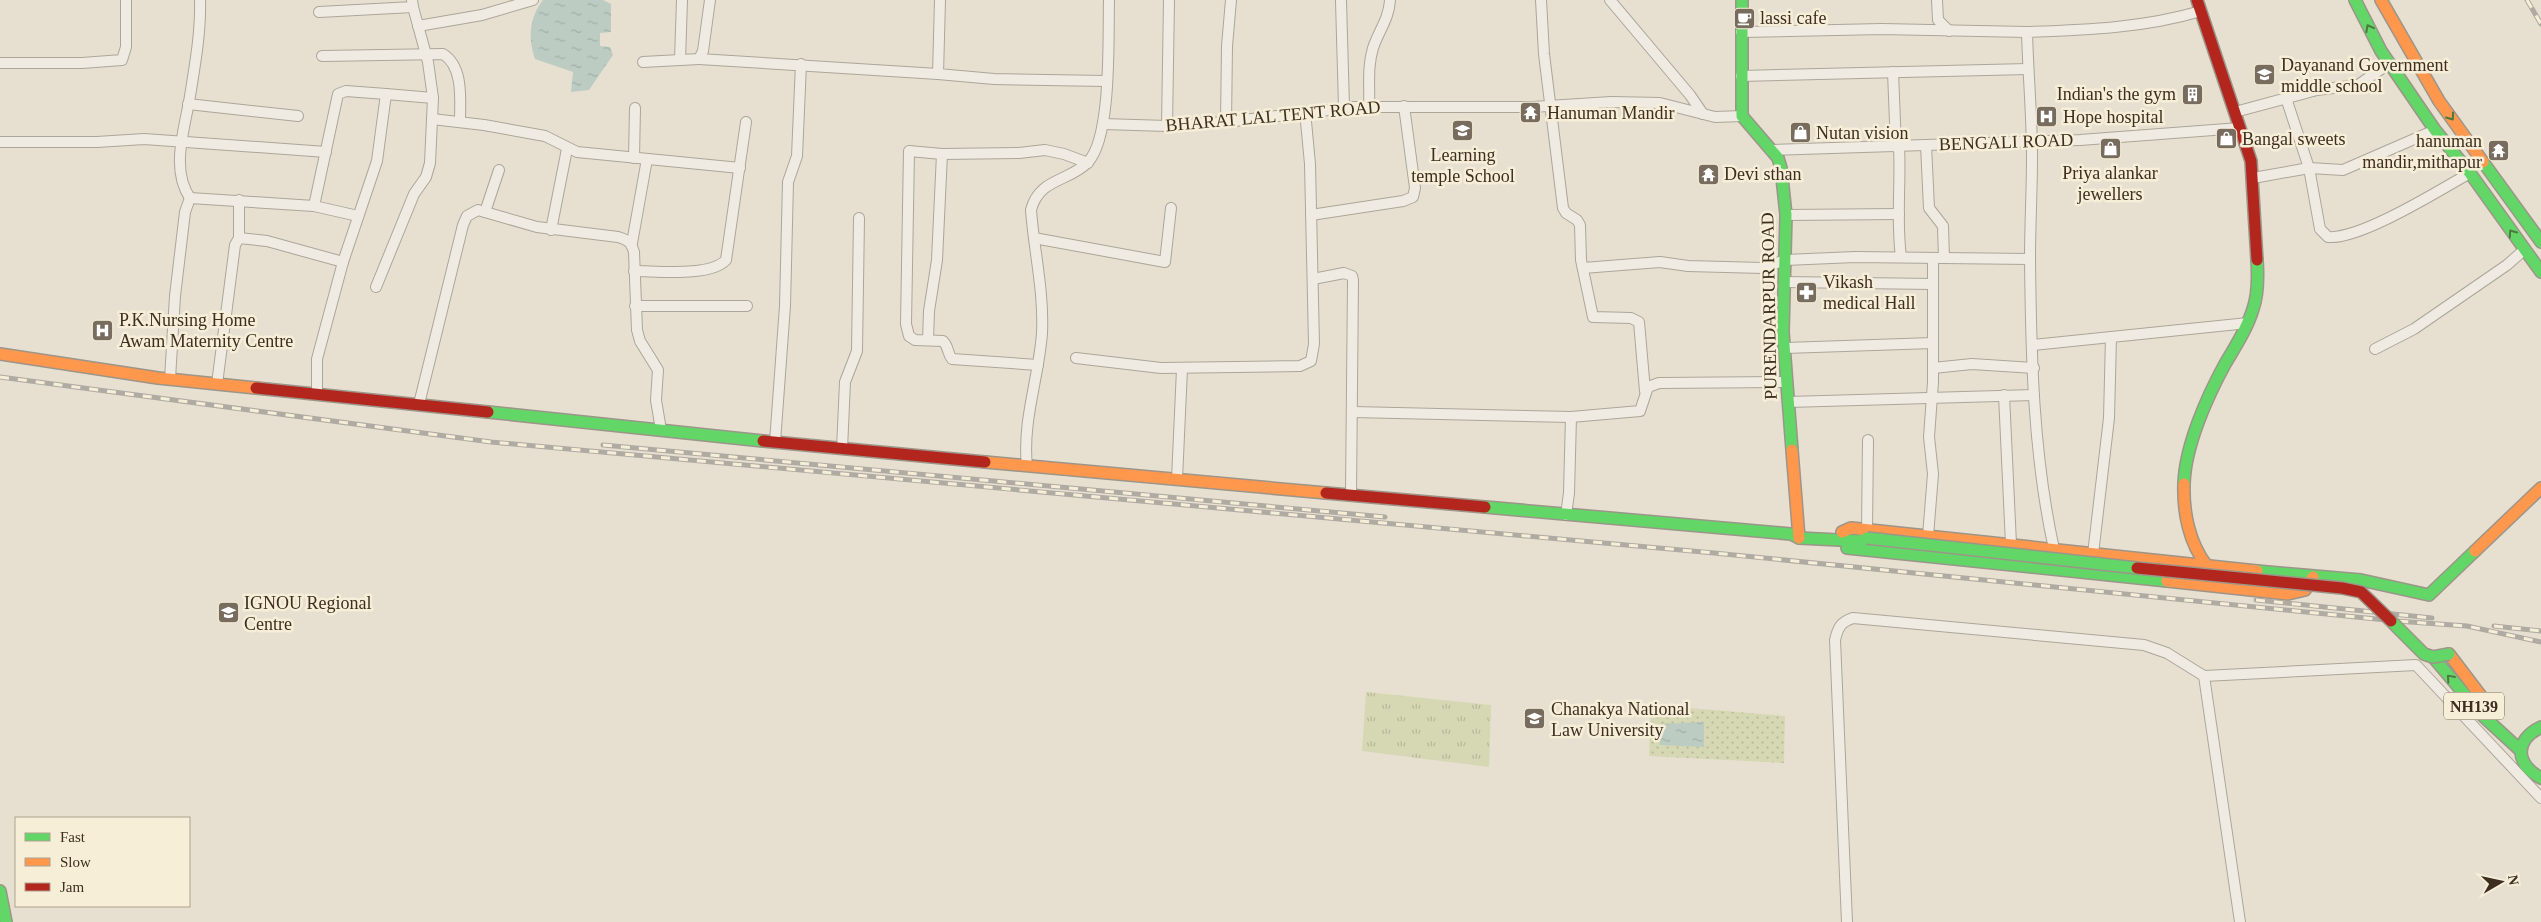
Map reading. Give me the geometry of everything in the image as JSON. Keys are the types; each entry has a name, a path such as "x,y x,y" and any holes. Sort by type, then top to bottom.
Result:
{"main road":[{"path":"1742,0 1742,116"},
{"path":"2354,0 2390,63 2435,130 2470,173 2541,272"},
{"path":"2380,0 2439,101 2541,242"},
{"path":"2199,5 2250,160 2253,178 2258,269 2254,307 2248,323 2216,381 2191,444 2184,470 2183,500 2188,528 2199,556 2207,566"},
{"name":"PURENDARPUR ROAD","path":"1742,116 1771,150 1781,168 1786,215 1784,348 1796,534"},
{"path":"0,354 170,379 775,442 1566,515 1796,534 1847,535 1859,541 1867,534 1928,536 2207,566 2361,580 2429,595 2541,488"},
{"path":"1796,534 1829,539 1847,535"},
{"path":"1867,534 2222,578 2342,588 2361,592 2412,644 2424,654 2433,657"},
{"path":"1829,539 1836,545 1848,548 2288,594 2302,593 2308,589 2313,576"},
{"name":"NH139","path":"2523,739 2491,708 2449,654 2433,657 2483,716 2520,750 2522,762 2529,772 2541,778"},
{"path":"2520,750 2523,739 2532,729 2541,726"},
{"path":"0,890 6,922"}],"street":[{"path":"0,62 82,63 122,60 126,47 126,0"},
{"path":"170,379 175,296 185,212 190,198 182,180 182,143 199,21 200,0"},
{"path":"418,26 482,15 533,0"},
{"path":"680,60 682,0"},
{"path":"699,59 703,51 710,0"},
{"path":"938,74 940,0"},
{"path":"1027,466 1026,442 1042,336 1043,304 1031,210 1038,194 1044,188 1088,163 1096,146 1103,124 1109,0"},
{"path":"1167,126 1169,0"},
{"path":"1226,122 1227,46 1231,0"},
{"path":"1369,107 1369,65 1376,40 1388,18 1390,0"},
{"path":"1353,412 1571,417 1640,411 1643,408 1645,391 1639,322 1632,318 1593,317 1582,268 1580,225 1563,208 1550,106 1541,0"},
{"path":"1610,0 1690,95 1703,114"},
{"path":"1937,0 1938,20 1948,30"},
{"path":"1341,1 1344,108"},
{"path":"320,12 413,4 426,54 432,98 430,163 426,177 414,194 376,287"},
{"path":"1741,32 1948,30 2027,32 2107,29 2155,22 2199,5"},
{"path":"2027,32 2031,140 2030,259 2034,395 2038,455 2046,512 2054,549"},
{"path":"322,56 443,54 450,59 454,66 460,94 460,122"},
{"path":"643,62 699,59 801,64 850,70 871,69 994,79 1106,81"},
{"path":"2235,112 2317,90 2358,85 2390,63"},
{"path":"775,442 785,306 788,182 797,148 801,64"},
{"path":"1741,76 2028,69"},
{"path":"1893,72 1898,147 1901,257"},
{"path":"314,206 338,94 346,91 432,98"},
{"path":"316,394 317,360 343,262 377,162 386,94"},
{"path":"2286,98 2309,168 2322,234 2333,238 2382,220 2470,173"},
{"name":"BHARAT LAL TENT ROAD","path":"1103,124 1167,126 1226,122 1305,111 1344,108 1404,106 1517,108 1650,102 1725,118 1742,116"},
{"path":"188,104 298,116"},
{"path":"1312,215 1403,201 1413,197 1415,188 1404,106"},
{"path":"634,158 635,108"},
{"path":"1076,358 1182,369 1306,365 1311,361 1314,344 1312,215 1305,111"},
{"path":"432,119 545,136 567,149 588,154 740,168"},
{"path":"634,271 704,270 721,265 726,260 746,122"},
{"name":"BENGALI ROAD","path":"1771,150 2098,139 2240,128"},
{"path":"2253,178 2309,168 2343,170 2352,168 2435,130"},
{"path":"0,142 97,142 144,139 326,152"},
{"path":"1926,146 1928,202 1932,214 1943,226 1944,258"},
{"path":"551,230 567,149"},
{"path":"1038,365 952,359 948,356 947,345 943,341 915,340 906,331 909,151 942,154 1019,153 1045,150 1064,154 1088,163"},
{"path":"928,340 929,311 937,260 942,154"},
{"path":"647,159 632,244 635,306 640,341 653,359 658,370 656,400 661,430"},
{"path":"486,212 499,170"},
{"path":"190,198 314,206 358,216"},
{"path":"217,384 235,245 239,238 239,200"},
{"path":"1034,238 1165,262 1171,208"},
{"path":"419,404 463,225 467,216 472,212 486,212 551,230 618,237 627,239 632,244"},
{"path":"1786,215 1899,214"},
{"path":"842,448 846,382 857,351 860,218"},
{"path":"239,238 267,241 343,262"},
{"path":"2375,349 2414,329 2507,265 2524,250"},
{"path":"1582,268 1660,262 1688,266 1763,268 1785,260 1901,257 2030,259"},
{"path":"1928,536 1932,474 1929,437 1933,368 1933,258"},
{"path":"1312,279 1344,273 1352,276 1354,285 1351,494"},
{"path":"1784,282 1933,284"},
{"path":"635,306 747,306"},
{"path":"2033,346 2248,323"},
{"path":"2093,554 2109,418 2111,337"},
{"path":"1784,348 1933,342"},
{"path":"1933,368 1972,364 2034,368"},
{"path":"1177,478 1182,369"},
{"path":"1645,391 1652,384 1666,382 1787,382"},
{"path":"2004,395 2011,544"},
{"path":"1788,402 1932,396 2034,395"},
{"path":"1566,515 1569,493 1571,417"},
{"path":"1867,534 1868,440"},
{"path":"1847,922 1835,640 1837,628 1843,621 1865,618 2144,645 2167,653 2204,676 2416,665 2541,798"},
{"path":"2204,676 2240,922"}],"green space":[{"path":"1366,692 1491,705 1489,767 1362,751"},
{"path":"1651,705 1785,716 1784,763 1649,756"}],"water":[{"path":"543,0 603,0 611,4 611,32 600,33 600,46 610,47 613,55 589,90 571,92 573,72 535,59 531,43 531,28 538,7"},
{"path":"1704,722 1704,747 1660,745 1660,724"}],"railway":[{"path":"2527,0 2541,24"},
{"path":"0,377 491,442 1714,553 2396,621 2467,626 2541,642"},
{"path":"603,445 1385,517"},
{"path":"2256,600 2432,618"},
{"path":"2494,626 2541,631"}],"traffic: fast":[{"path":"1742,0 1742,116 1778,158 1781,168 1786,215 1783,332 1792,450"},
{"path":"2355,0 2381,51 2435,130 2470,173 2541,272"},
{"path":"2483,162 2541,242"},
{"path":"2184,484 2188,454 2198,422 2211,391 2244,331 2255,303 2257,260"},
{"path":"488,412 763,441"},
{"path":"1485,507 1791,534 1799,538 1859,541 1867,538"},
{"path":"1867,538 2137,568"},
{"path":"1847,548 2167,581"},
{"path":"2257,571 2361,580 2429,595 2475,551"},
{"path":"2391,621 2424,654 2433,657 2449,654"},
{"path":"2433,657 2483,716 2520,750"},
{"path":"2541,727 2526,738 2521,752 2526,766 2541,778"},
{"path":"0,891 6,922"}],"traffic: slow":[{"path":"2381,0 2439,101 2483,162"},
{"path":"0,354 158,378 256,388"},
{"path":"1792,450 1799,538"},
{"path":"985,462 1326,493"},
{"path":"2184,484 2188,527 2196,547 2207,566"},
{"path":"2475,551 2541,488"},
{"path":"1842,532 1851,528 2257,571"},
{"path":"2167,581 2288,594 2305,590 2313,577"},
{"path":"2449,654 2484,700"}],"traffic: jam":[{"path":"2197,0 2251,161 2257,260"},
{"path":"256,388 488,412"},
{"path":"763,441 985,462"},
{"path":"1326,493 1485,507"},
{"path":"2137,568 2342,588 2361,592 2391,621"}],"place":[{"name":"lassi cafe","path":"1744,18"},
{"name":"Dayanand Government middle school","path":"2265,75"},
{"name":"Indian's the gym","path":"2192,94"},
{"name":"Hanuman Mandir","path":"1531,113"},
{"name":"Hope hospital","path":"2047,117"},
{"name":"Learning temple School","path":"1463,130"},
{"name":"Nutan vision","path":"1800,133"},
{"name":"Bangal sweets","path":"2226,139"},
{"name":"Priya alankar jewellers","path":"2110,148"},
{"name":"hanuman mandir,mithapur","path":"2498,151"},
{"name":"Devi sthan","path":"1708,174"},
{"name":"Vikash medical Hall","path":"1807,292"},
{"name":"P.K.Nursing Home Awam Maternity Centre","path":"103,330"},
{"name":"IGNOU Regional Centre","path":"228,613"},
{"name":"Chanakya National Law University","path":"1535,719"}]}
